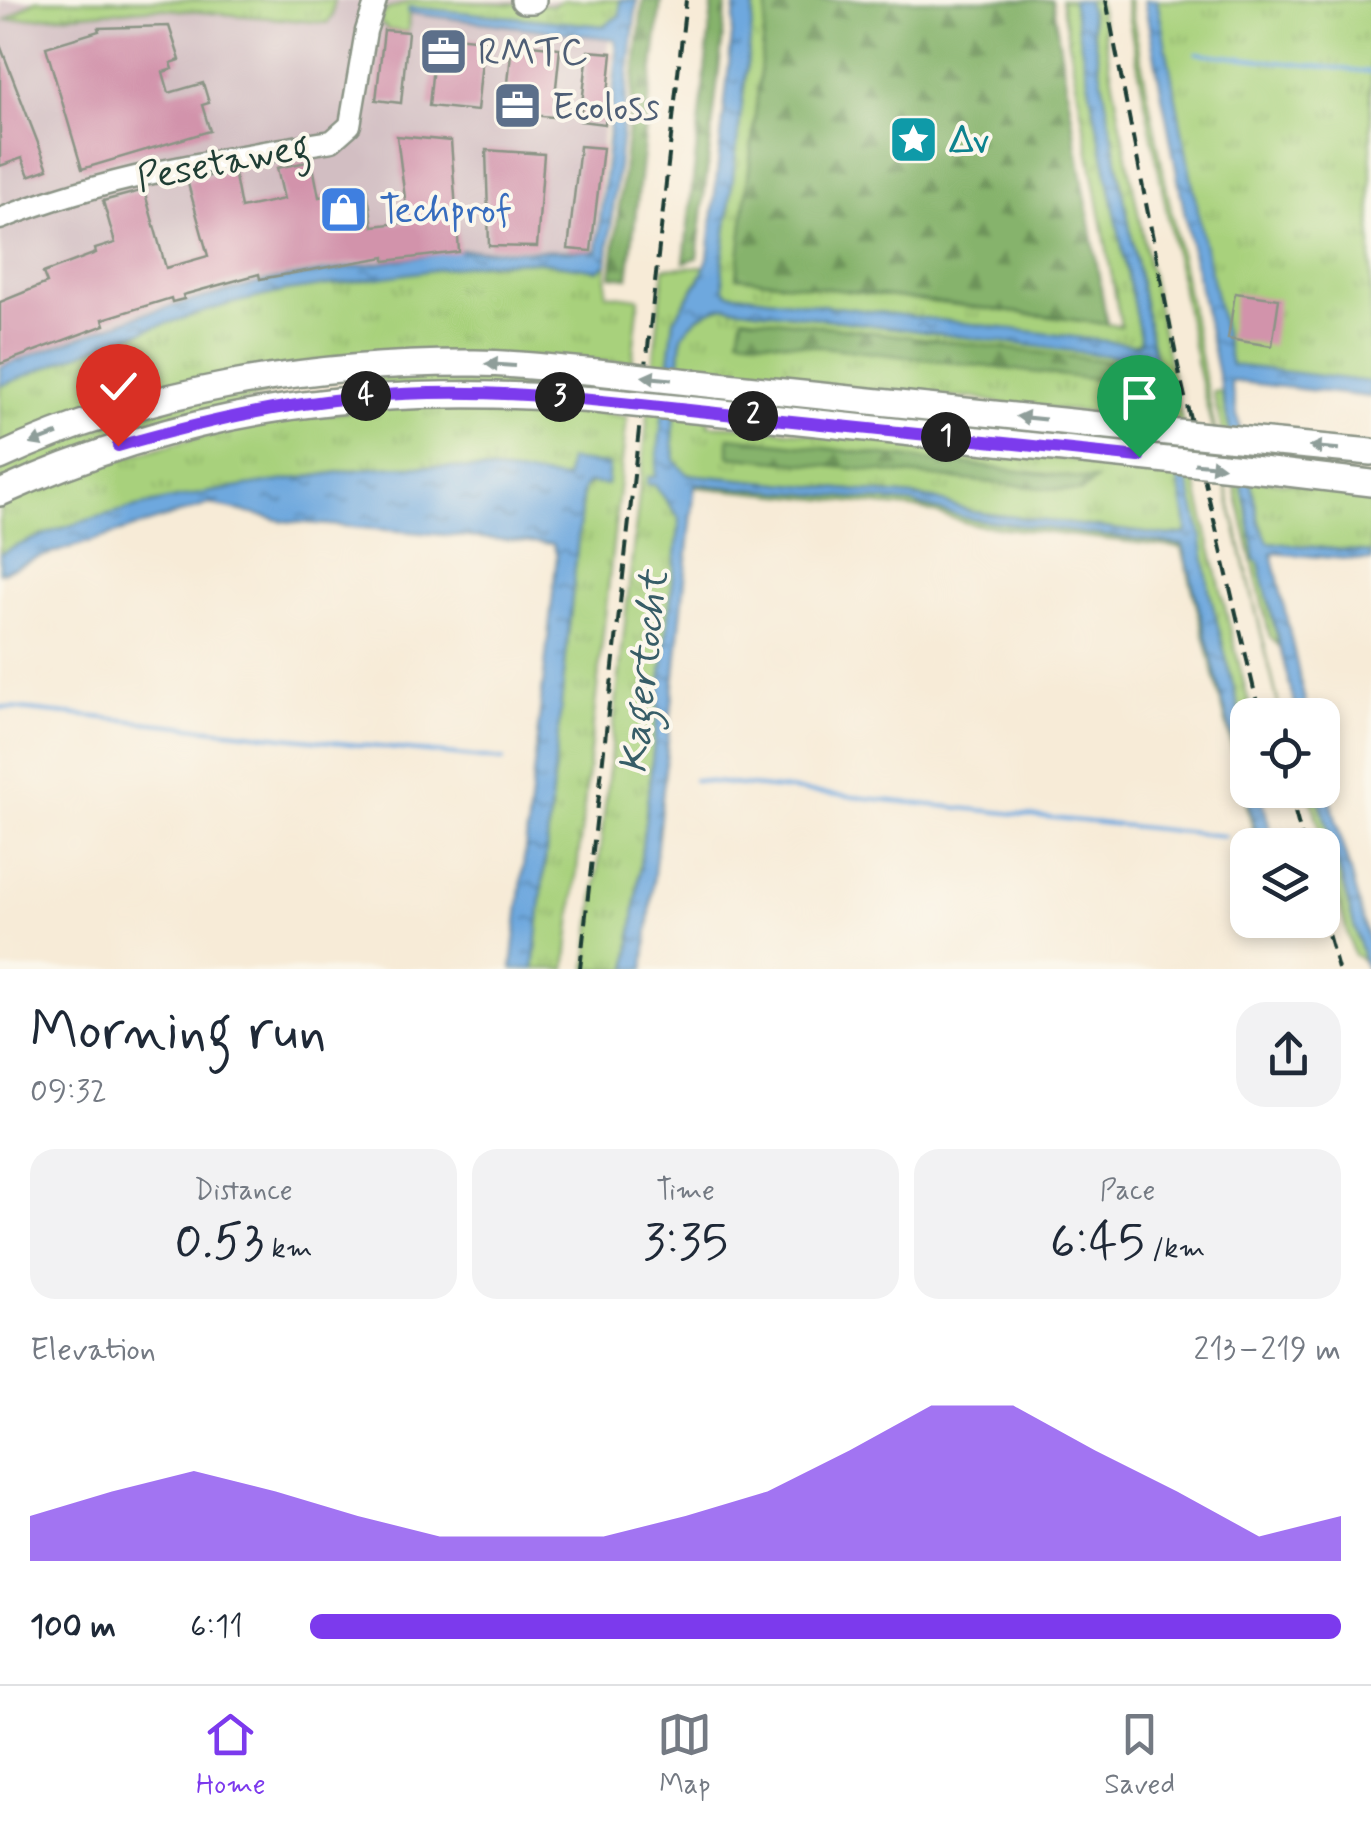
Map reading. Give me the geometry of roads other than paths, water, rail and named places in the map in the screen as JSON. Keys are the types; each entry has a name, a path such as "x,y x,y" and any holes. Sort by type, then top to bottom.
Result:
{"main road":[{"path":"524,0 532,0"},
{"path":"0,457 76,427 151,404 298,374 409,364 480,363 1371,452"},
{"path":"0,493 118,446 244,414 365,396 452,392 594,400 1371,482"}],"street":[{"name":"Pesetaweg","path":"363,0 366,31"},
{"name":"Pesetaweg","path":"0,219 59,195 177,166 332,141 350,125 366,31 376,0"}],"water":[{"path":"620,0 637,0 607,264 598,270 535,261 483,263 286,291 229,304 120,338 0,386 0,367 143,314 272,280 462,250 597,251 617,54 615,39 408,13 409,7 604,26 620,15"},
{"path":"736,0 755,0 722,265 724,289 728,293 1137,345 1141,341 1072,0 1087,0 1151,341 1201,533 1209,590 1236,698 1230,698 1230,731 1183,545 971,519 911,503 695,484 644,969 628,969 680,519 655,485 647,484 648,477 655,477 674,320 700,279 708,258","holes":["720,307 1141,360 1170,443 1187,533 1169,536 972,512 912,496 687,474 675,461 673,436 682,336 695,320"]},
{"path":"1144,0 1157,0 1231,365 1371,382 1371,397 1230,381 1259,522 1268,542 1371,553 1371,561 1272,553 1304,698 1293,698 1255,559"},
{"path":"568,460 609,465 607,485 588,483 583,489 534,969 512,969 557,556 553,544 283,521 210,504 0,573 0,554 34,539 106,515 181,497 405,466 566,479"},
{"path":"1250,808 1265,808 1270,828 1255,828"},
{"path":"1322,808 1333,808 1338,828 1327,828"},
{"path":"1340,835 1371,950 1371,969 1366,969 1340,874"}],"waterway":[{"path":"1197,53 1371,72"},
{"path":"0,707 503,760"},
{"path":"694,780 1224,836"}],"railway":[{"path":"580,969 686,0"},
{"path":"1106,0 1180,376 1256,698"},
{"path":"1294,808 1299,828"},
{"path":"1329,938 1338,969"}],"place":[{"name":"RMTC","path":"443,51"},
{"name":"Ecoloss","path":"517,106"},
{"name":"∆v","path":"914,139"},
{"name":"Techprof","path":"344,209"}],"water label":[{"name":"Kagertocht","path":"642,672"}]}
